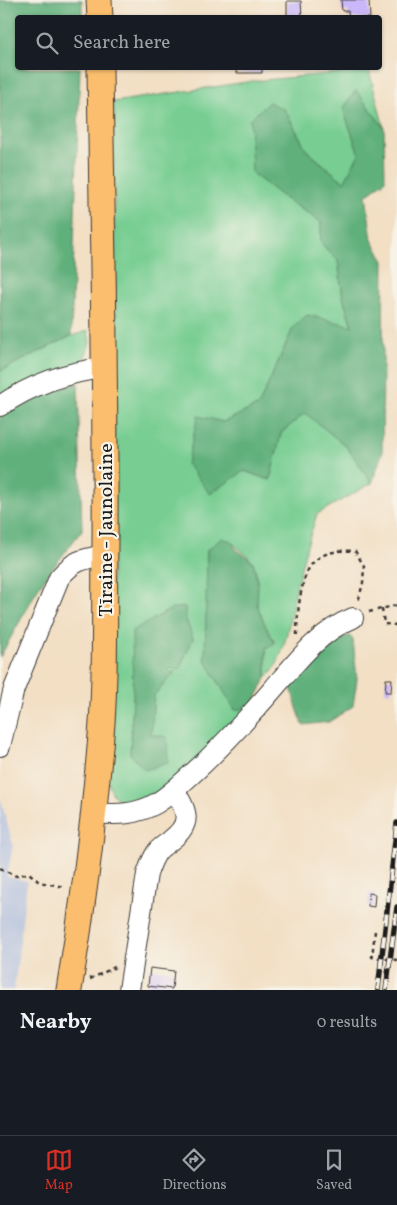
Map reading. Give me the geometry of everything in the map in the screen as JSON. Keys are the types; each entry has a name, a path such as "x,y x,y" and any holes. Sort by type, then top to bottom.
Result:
{"main road":[{"path":"100,0 100,15"},
{"name":"Tīraine - Jaunolaine","path":"79,985 84,894 94,813 102,721 105,555 100,70"}],"lane":[{"path":"0,406 58,377 75,372 104,368"},
{"path":"0,746 14,689 59,578 69,566 85,559 105,555"},
{"path":"94,813 120,815 157,803 174,790 250,717 297,660 320,638 340,623 354,618"},
{"path":"129,990 152,860 158,851 185,827 186,813 174,790"}],"path":[{"path":"297,660 297,623 302,587 311,564 321,557 340,550 355,551 364,566 363,583 354,618"},
{"path":"354,618 397,605"},
{"path":"382,608 384,624 397,625"},
{"path":"0,868 16,876 28,873 39,882 60,885 84,894"},
{"path":"375,931 372,957 397,960"},
{"path":"79,985 134,957"}],"shaded area":[{"path":"0,797 13,845 7,877 27,881 14,990 0,990"}],"green space":[{"path":"0,0 82,0 82,15 15,15 15,70 80,70 71,336 0,371"},
{"path":"369,70 384,128 356,91 343,109 360,154 344,182 307,151 285,110 283,197 321,222 321,243 338,261 343,297 352,327 293,328 259,405 224,422 244,471 270,480 281,433 305,412 346,446 372,483 317,514 302,564 283,648 273,671 266,678 266,648 275,642 259,613 257,578 253,563 231,541 207,549 207,601 252,707 180,777 155,793 130,803 119,801 112,793 108,782 116,349 113,102 253,81","holes":["185,617 193,639 180,667 154,695 150,734 130,754 133,697"]},
{"path":"356,90 384,128 385,181 366,195 372,240 384,261 382,454 372,483 346,446 305,413 281,433 270,480 244,471 210,494 187,464 198,416 224,422 259,405 293,328 307,315 352,326 343,297 338,261 321,243 321,222 283,197 252,173 250,119 269,102 285,110 307,151 344,182 359,154 343,109"},
{"path":"88,331 90,343 83,362 0,399 0,371 71,336"},
{"path":"78,383 82,530 40,585 0,657 0,416 38,396"},
{"path":"222,538 231,541 237,550 253,562 258,586 257,605 275,643 266,648 266,678 252,707 235,710 205,660 207,550"},
{"path":"185,607 185,617 193,639 180,667 154,695 151,734 167,737 168,763 145,770 130,754 133,697 132,631 173,608"},
{"path":"349,635 353,640 357,679 353,706 329,722 303,725 292,691 291,683 293,676 306,661"}],"building":[{"path":"341,0 369,0 370,15 349,15 348,11 342,11"},
{"path":"287,1 301,1 302,15 287,15"},
{"path":"237,70 262,70 262,73 237,73"},
{"path":"386,679 392,679 391,692 385,692"},
{"path":"369,893 375,894 374,907 368,906"},
{"path":"150,968 174,971 172,989 148,986"}],"railway":[{"path":"378,990 397,823"},
{"path":"386,990 397,907"}]}
